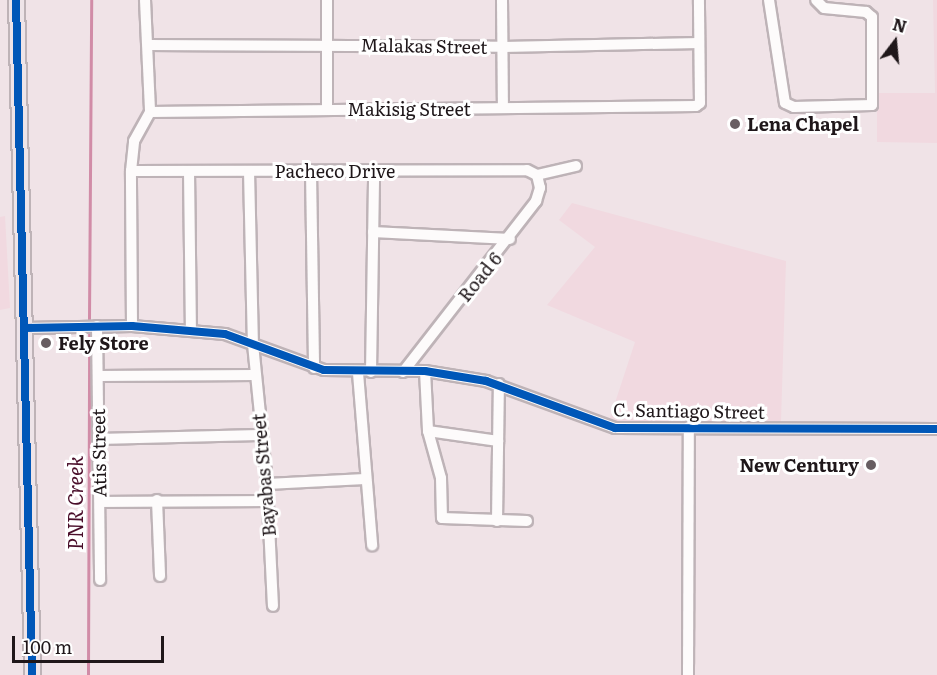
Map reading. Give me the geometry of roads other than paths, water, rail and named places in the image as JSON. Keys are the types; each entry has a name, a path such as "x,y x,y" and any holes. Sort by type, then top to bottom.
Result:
{"highway":[{"path":"16,0 32,675"}],"street":[{"path":"132,326 131,171 134,141 150,112 145,0"},
{"path":"327,0 327,109"},
{"path":"502,0 503,108"},
{"path":"699,0 699,43"},
{"path":"769,0 785,103 794,107 867,107 874,102 872,17 866,12 824,8 816,0"},
{"name":"Malakas Street","path":"148,45 504,47 699,43"},
{"name":"Makisig Street","path":"150,112 696,106 700,103 699,43"},
{"path":"537,175 576,166"},
{"name":"Pacheco Drive","path":"131,171 527,170 537,175"},
{"path":"189,171 191,328"},
{"name":"Bayabas Street","path":"249,171 253,344 260,435 267,484 273,606"},
{"path":"311,172 314,368"},
{"path":"371,372 374,172"},
{"name":"Road 6","path":"403,372 510,239 536,201 540,188 537,175"},
{"path":"373,232 510,239"},
{"name":"C. Santiago Street","path":"24,328 97,326 191,328 225,334 314,368 358,373 425,371 499,384 615,428 937,429"},
{"name":"Atis Street","path":"97,326 100,580"},
{"path":"425,371 428,430 441,478 442,518 527,521"},
{"path":"358,373 372,545"},
{"path":"99,376 255,375"},
{"path":"497,521 499,384"},
{"path":"688,675 689,427"},
{"path":"428,430 498,441"},
{"path":"98,439 260,435"},
{"path":"267,484 365,478"},
{"path":"157,500 160,576"},
{"path":"100,502 267,501"}],"waterway":[{"name":"PNR Creek","path":"89,319 91,0"},
{"name":"PNR Creek","path":"88,675 89,332"}],"place":[{"name":"Lena Chapel","path":"735,124"},
{"name":"Fely Store","path":"46,343"},
{"name":"New Century","path":"871,465"}]}
